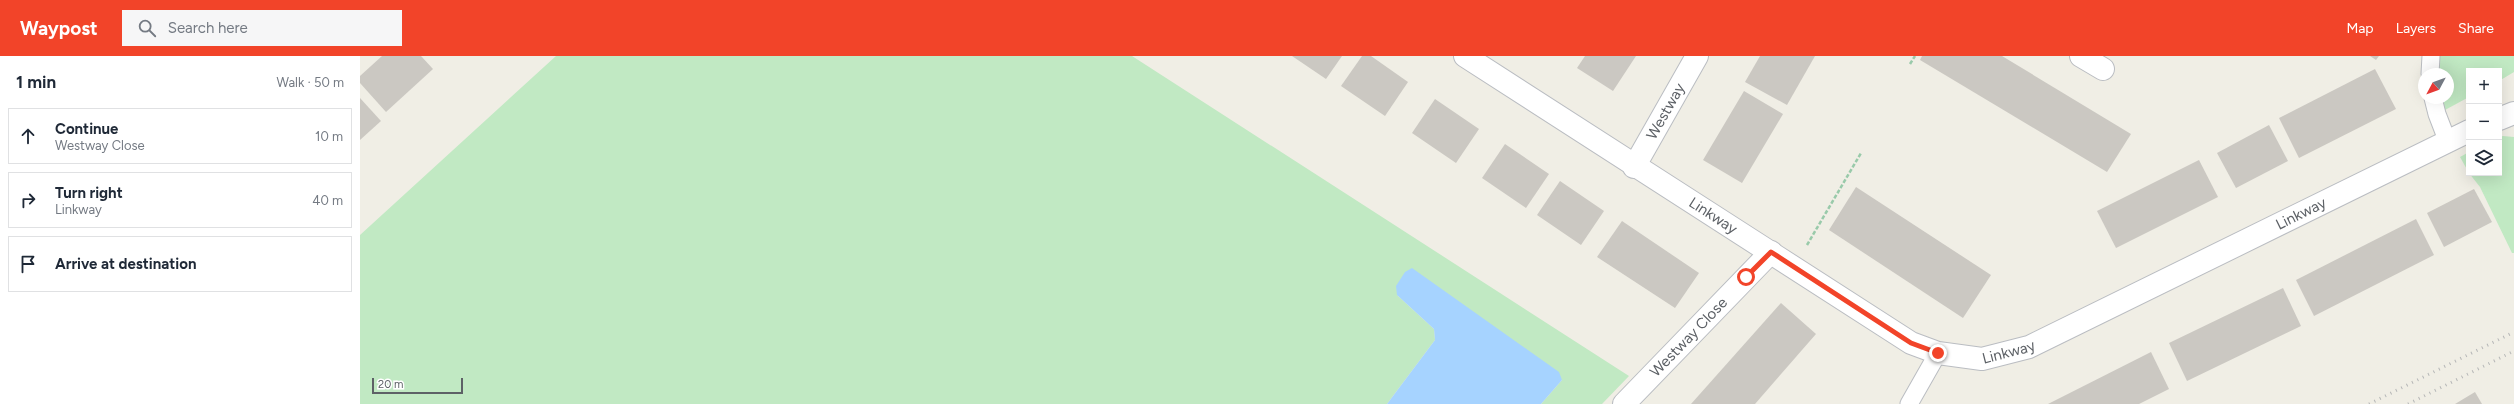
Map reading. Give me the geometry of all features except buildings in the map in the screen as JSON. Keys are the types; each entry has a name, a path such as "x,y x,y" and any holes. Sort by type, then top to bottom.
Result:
{"street":[{"name":"Linkway","path":"1465,56 1634,167 1771,252 1911,343 1938,353 1982,359 2029,347 2466,132"},
{"name":"Westway","path":"1634,167 1697,56"},
{"path":"2081,56 2103,69"},
{"path":"2502,118 2514,113"},
{"name":"Westway Close","path":"1624,404 1771,252"}],"lane":[{"path":"2430,68 2431,56"},
{"path":"2434,104 2436,114 2448,140"},
{"path":"1909,404 1938,353"}],"path":[{"path":"1910,64 1915,56"},
{"path":"1794,268 1861,153"}],"green space":[{"path":"556,56 1132,56 1629,376 1602,404 1541,404 1562,380 1397,295 1434,329 1435,340 1387,404 360,404 360,235"},
{"path":"2440,56 2514,56 2514,72 2502,79 2502,68 2466,68 2466,99 2445,110 2444,104 2454,104 2454,68 2437,68"},
{"path":"2502,136 2514,137 2514,253 2512,253 2480,187 2471,176 2502,176"},
{"path":"2466,154 2466,168 2460,157"}],"water":[{"path":"1412,268 1559,372 1562,380 1541,404 1387,404 1435,340 1434,329 1397,295 1396,286 1405,272"}],"railway":[{"path":"2369,404 2514,332"},
{"path":"2408,404 2514,351"}],"route":[{"path":"1746,277 1771,252 1911,343 1938,353"}]}
